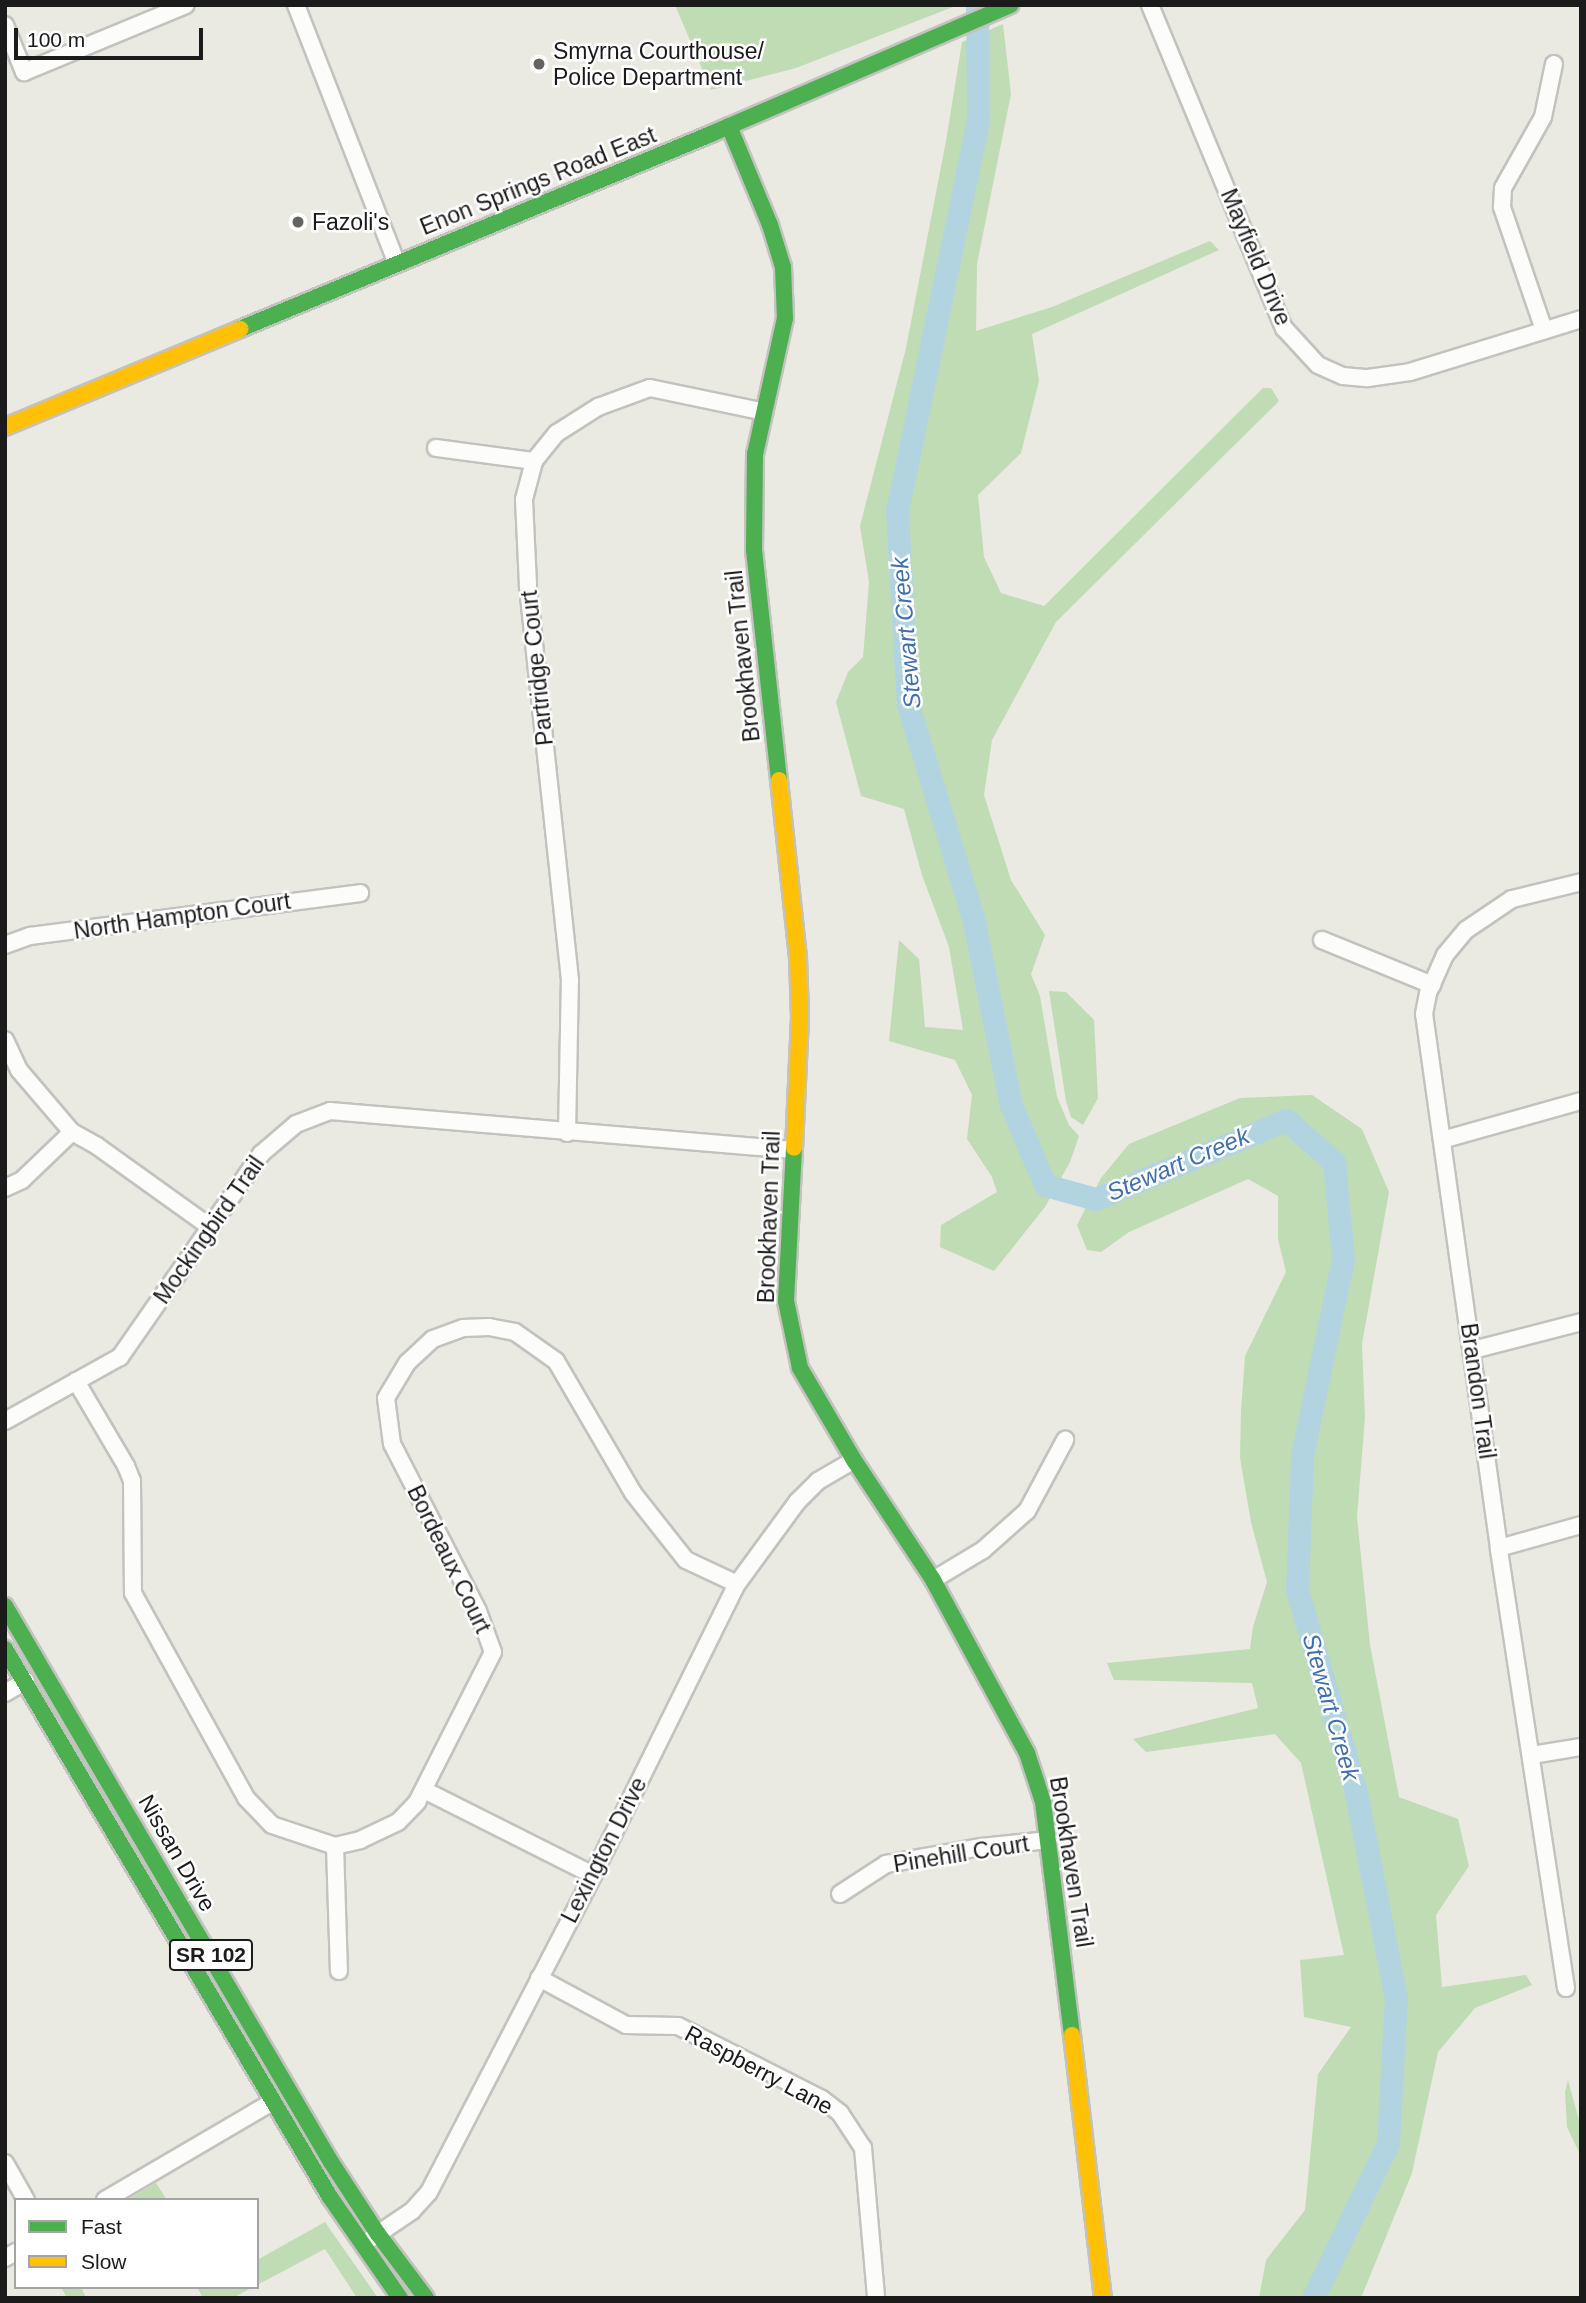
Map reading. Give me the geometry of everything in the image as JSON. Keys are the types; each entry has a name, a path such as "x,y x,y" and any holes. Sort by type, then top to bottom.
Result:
{"street":[{"path":"5,25 24,72 186,5"},
{"path":"296,5 397,264"},
{"name":"Enon Springs Road East","path":"5,427 729,126 1010,5"},
{"name":"Mayfield Drive","path":"1150,5 1284,328 1318,365 1343,376 1368,378 1410,372 1581,319"},
{"path":"1544,330 1502,207 1503,188 1543,117 1554,64"},
{"name":"Brookhaven Trail","path":"729,126 770,225 783,267 785,318 755,454 754,550 799,957 800,1017 786,1301 800,1368 854,1460 933,1580 1027,1753 1043,1802 1103,2298"},
{"name":"Partridge Court","path":"567,1133 570,980 528,586 524,499 534,461 557,433 598,407 650,388 765,412"},
{"path":"436,447 534,461"},
{"name":"Brandon Trail","path":"1566,1988 1499,1548 1424,1014 1432,985 1445,955 1466,930 1512,899 1581,882"},
{"name":"North Hampton Court","path":"5,945 30,936 360,893"},
{"path":"1322,940 1432,985"},
{"path":"5,1040 19,1070 72,1132 97,1146 210,1227"},
{"path":"1442,1140 1581,1101"},
{"name":"Mockingbird Trail","path":"5,1421 120,1357 261,1154 296,1124 330,1111 793,1150"},
{"path":"5,1188 22,1180 72,1132"},
{"path":"1473,1350 1581,1322"},
{"name":"Bordeaux Court","path":"335,1846 360,1840 398,1822 418,1802 493,1652 478,1611 392,1444 386,1398 407,1363 433,1339 463,1328 489,1327 515,1332 556,1361 633,1493 685,1560 737,1584"},
{"path":"76,1381 132,1481 133,1593 239,1786 246,1798 272,1825 335,1846 339,1971"},
{"path":"933,1580 983,1550 1027,1511 1065,1440"},
{"name":"Lexington Drive","path":"361,2244 412,2211 429,2192 593,1875 737,1584 797,1502 818,1482 854,1460"},
{"path":"1499,1548 1581,1525"},
{"name":"Nissan Drive","path":"5,1606 331,2162 378,2234 426,2298"},
{"name":"Nissan Drive","path":"5,1648 272,2102 361,2244 400,2298"},
{"path":"5,1693 26,1681"},
{"path":"1532,1755 1581,1747"},
{"path":"424,1790 593,1875"},
{"name":"Pinehill Court","path":"840,1894 886,1864 971,1849 1049,1840"},
{"name":"Raspberry Lane","path":"539,1978 626,2025 677,2026 822,2099 840,2113 863,2148 876,2298"},
{"path":"108,2198 272,2102"},
{"path":"5,2163 25,2198"}],"green space":[{"path":"675,5 958,5 796,68 711,90"},
{"path":"1003,24 1011,94 977,264 976,331 1052,307 1210,241 1219,250 1032,334 1039,381 1021,453 978,495 984,557 1001,593 1044,606 1263,388 1271,388 1279,401 1056,622 992,740 984,795 1011,880 1045,935 1031,974 1040,996 1057,1097 1069,1125 1079,1136 1070,1162 1045,1207 994,1271 940,1247 941,1225 997,1192 992,1177 967,1139 972,1095 955,1060 889,1041 899,940 919,959 925,1027 963,1030 949,947 922,875 904,809 861,796 836,702 848,672 863,657 869,582 860,526 906,348 962,42"},
{"path":"1049,991 1066,992 1094,1020 1098,1098 1083,1125 1071,1117 1066,1101"},
{"path":"1312,1095 1362,1129 1389,1192 1362,1344 1365,1417 1357,1517 1370,1645 1399,1797 1458,1819 1469,1866 1436,1915 1442,1987 1526,1975 1532,1985 1475,2008 1438,2052 1412,2173 1361,2298 1259,2298 1266,2260 1305,2210 1318,2074 1351,2027 1304,2017 1300,1960 1344,1955 1301,1763 1275,1734 1146,1752 1133,1739 1258,1708 1252,1683 1114,1680 1107,1663 1250,1649 1253,1627 1267,1582 1251,1522 1240,1458 1241,1411 1245,1356 1286,1272 1278,1239 1278,1196 1248,1179 1129,1232 1101,1252 1087,1250 1077,1225 1101,1178 1129,1144 1240,1098"},
{"path":"1568,2080 1581,2128 1581,2156 1567,2127 1565,2092"},
{"path":"156,2183 166,2198 130,2198"},
{"path":"325,2222 378,2298 357,2298 325,2249 259,2284 259,2259"},
{"path":"62,2289 82,2289 86,2298 67,2298"},
{"path":"198,2289 249,2289 233,2298 203,2298"}],"waterway":[{"name":"Stewart Creek","path":"977,5 978,120 897,511 908,705 973,917 1011,1105 1045,1185 1096,1199 1286,1120 1334,1162 1343,1259 1302,1456 1297,1590 1355,1788 1396,1998 1388,2143 1313,2298"}],"traffic: fast":[{"path":"240,329 711,134 1010,5"},
{"path":"729,126 770,225 783,267 785,318 755,454 754,550 779,780"},
{"path":"794,1148 786,1301 800,1368 854,1460 933,1580 1027,1753 1043,1802 1072,2035"},
{"path":"5,1606 331,2162 378,2234 426,2298"},
{"path":"5,1649 330,2197 400,2298"}],"traffic: slow":[{"path":"5,427 240,329"},
{"path":"779,780 798,957 800,1017 794,1148"},
{"path":"1072,2035 1103,2298"}],"place":[{"name":"Smyrna Courthouse/ Police Department","path":"539,64"},
{"name":"Fazoli's","path":"298,222"}]}
